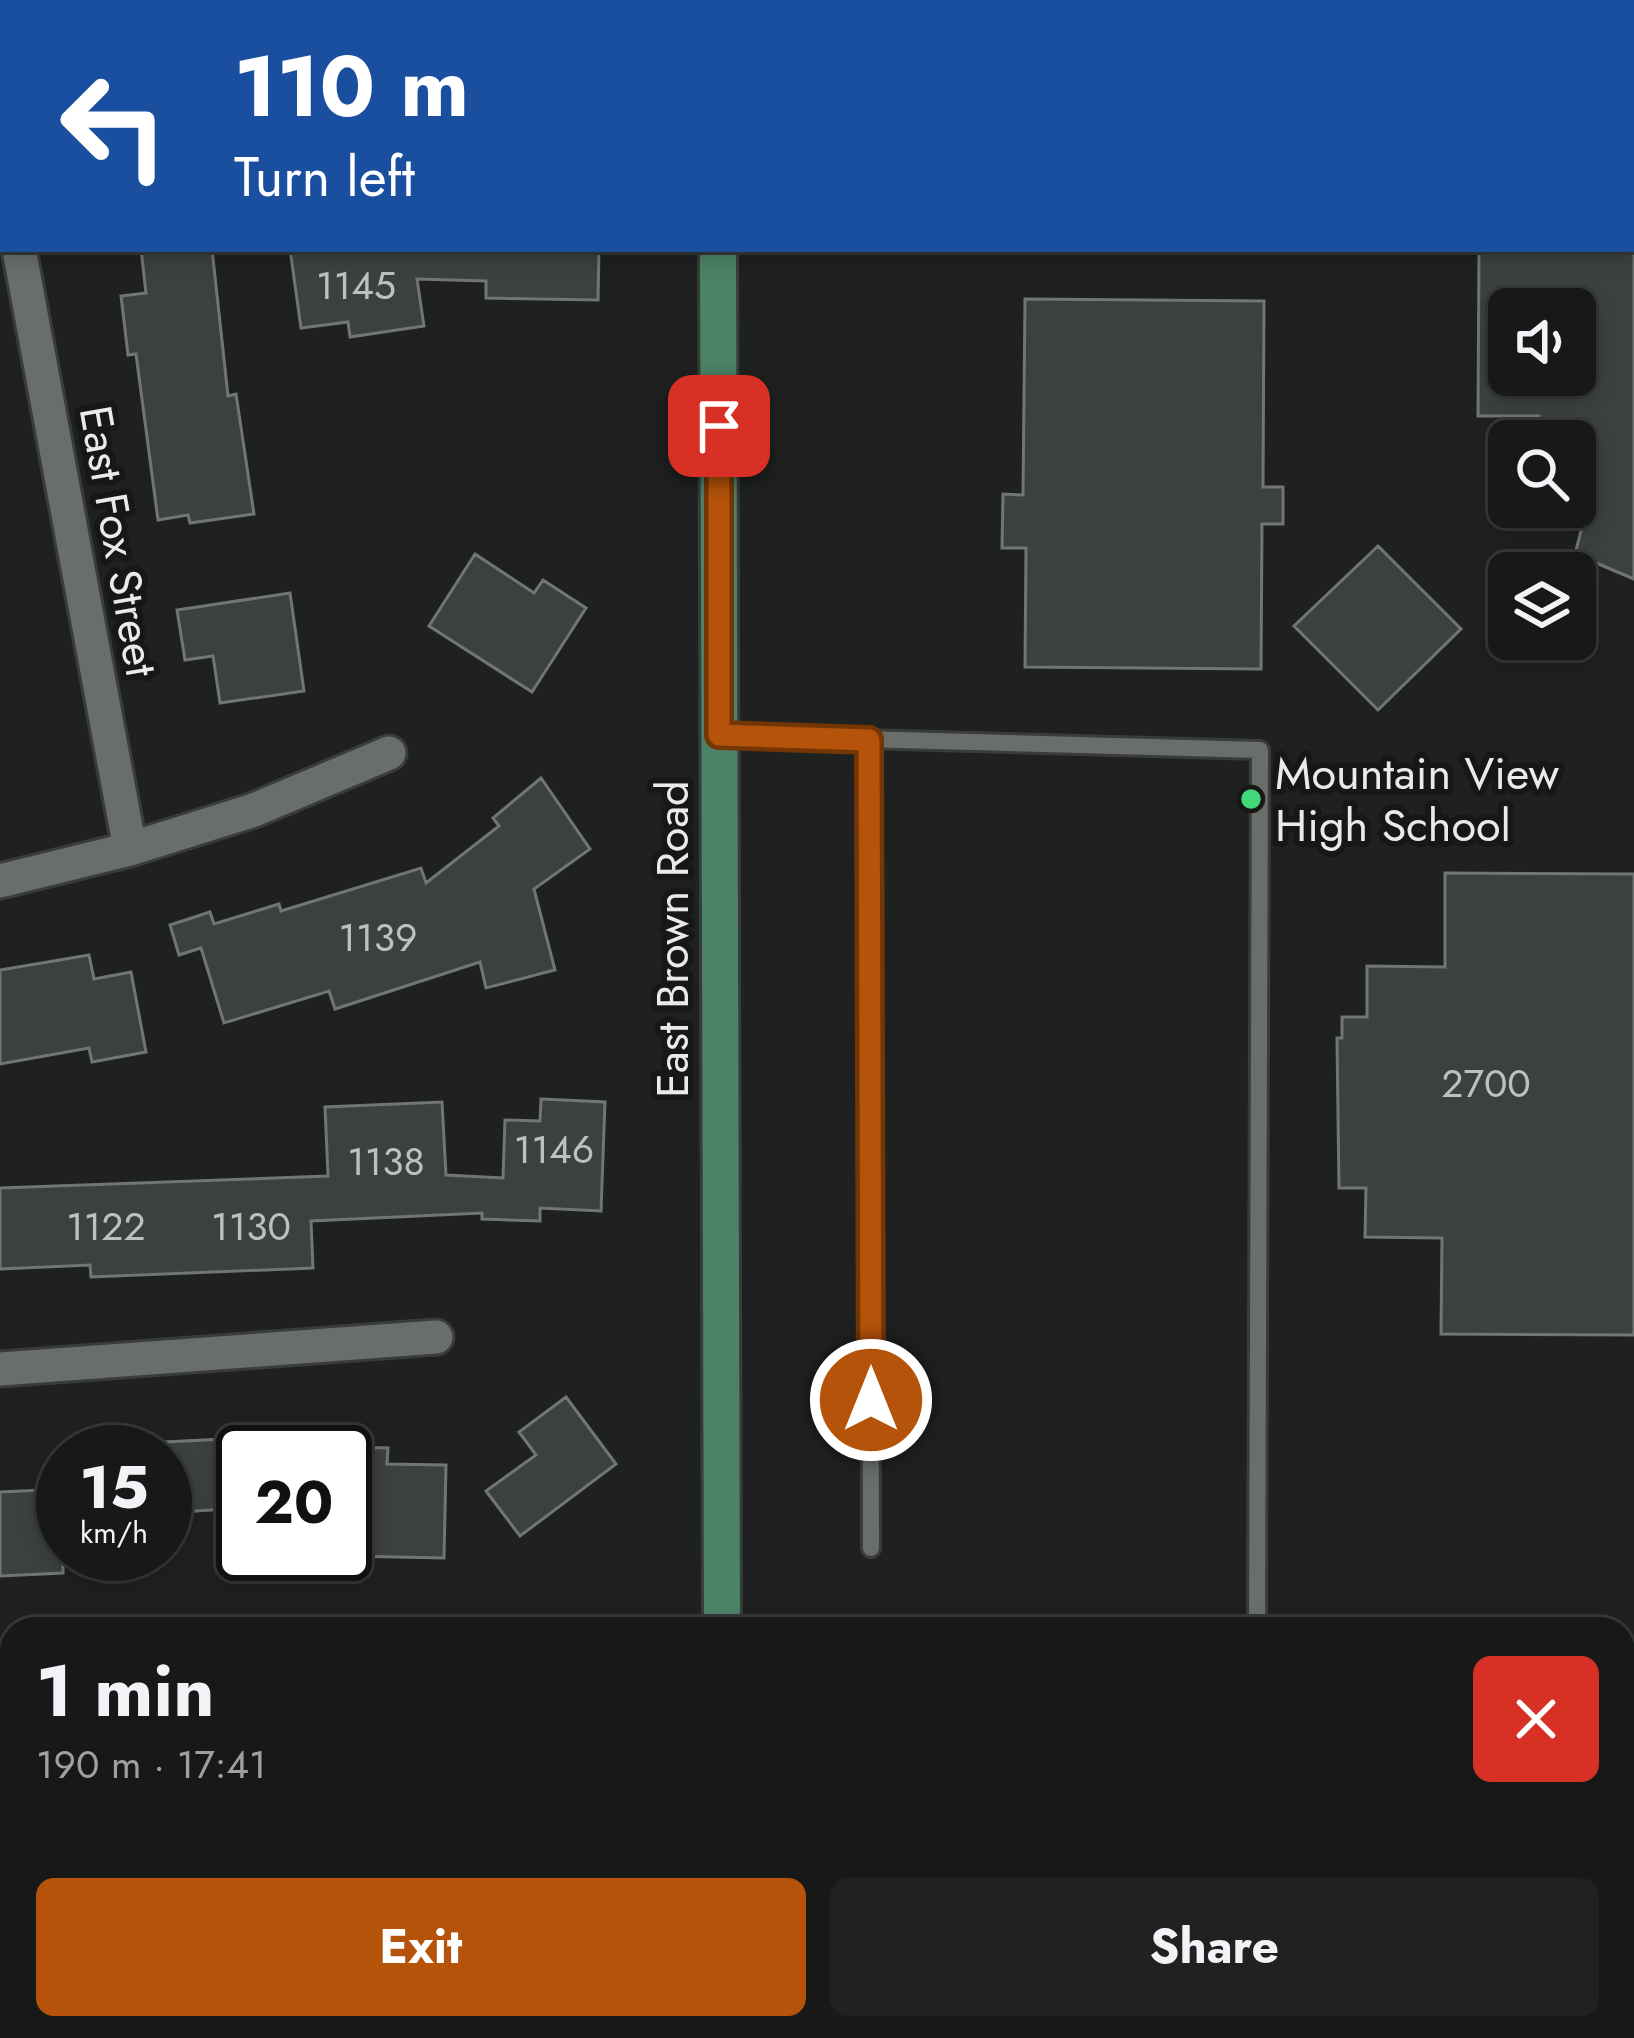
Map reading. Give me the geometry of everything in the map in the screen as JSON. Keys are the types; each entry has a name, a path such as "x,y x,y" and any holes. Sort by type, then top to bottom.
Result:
{"main road":[{"name":"East Brown Road","path":"718,252 722,1617"}],"street":[{"name":"East Fox Street","path":"21,252 130,849"},
{"path":"0,880 130,849 254,810 389,754"},
{"path":"0,1369 436,1337"}],"lane":[{"path":"719,735 1259,750 1257,1617"},
{"path":"869,740 872,1548"}],"building":[{"path":"141,252 212,252 228,396 236,394 254,514 190,523 188,515 158,520 136,354 128,355 121,296 146,293"},
{"path":"290,252 599,252 598,300 486,298 486,281 417,279 424,326 350,337 348,322 301,328"},
{"path":"1479,252 1634,252 1634,579 1596,563 1596,552 1576,552 1582,528 1596,528 1596,420 1539,420 1539,416 1478,416"},
{"path":"1025,299 1264,301 1263,487 1283,487 1283,524 1262,524 1261,669 1025,667 1026,548 1002,548 1003,494 1023,495"},
{"path":"1378,546 1461,629 1378,710 1294,626"},
{"path":"475,554 534,593 543,580 586,608 532,692 429,626"},
{"path":"290,593 304,691 220,703 213,656 185,660 177,610"},
{"path":"541,778 590,849 534,889 555,970 486,988 480,962 335,1009 329,991 224,1023 201,948 179,955 170,925 210,912 214,924 279,904 281,911 421,868 426,883 499,826 493,818"},
{"name":"Mountain View High School","path":"1445,873 1634,874 1634,1335 1441,1334 1442,1238 1365,1237 1366,1188 1339,1188 1337,1038 1342,1038 1342,1017 1367,1017 1367,966 1445,967"},
{"path":"89,955 94,979 131,972 146,1052 92,1062 89,1048 0,1064 0,970"},
{"path":"541,1099 605,1102 601,1211 540,1208 540,1221 482,1219 482,1213 311,1221 313,1268 91,1277 90,1265 0,1269 0,1188 328,1176 325,1107 442,1102 446,1175 503,1178 505,1120 540,1121"},
{"path":"566,1397 616,1464 520,1536 486,1491 536,1455 519,1432"},
{"path":"216,1439 216,1510 192,1511 192,1441"},
{"path":"372,1448 388,1448 387,1464 446,1465 444,1558 372,1557"},
{"path":"36,1490 36,1574 0,1576 0,1492"}],"place":[{"name":"Mountain View High School","path":"1251,799"}],"route":[{"path":"719,426 719,735 869,740 871,1400"}]}
